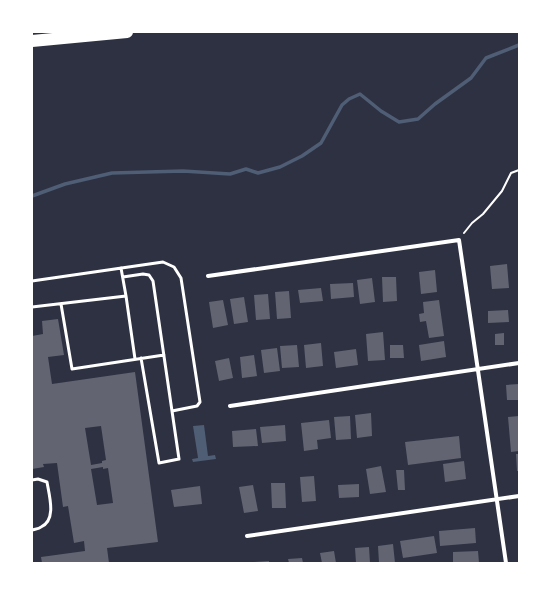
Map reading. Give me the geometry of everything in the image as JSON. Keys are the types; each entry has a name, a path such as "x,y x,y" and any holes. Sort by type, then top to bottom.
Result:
{"highway":[{"path":"32,41 127,32"}],"street":[{"path":"208,276 458,240 506,563"},
{"path":"230,406 519,363"},
{"path":"247,536 519,496"}],"lane":[{"path":"32,281 163,262 174,267 181,278 200,402 197,406 172,411"},
{"path":"121,268 135,359"},
{"path":"123,277 143,274 149,275 153,280 179,459 159,463 141,358"},
{"path":"32,308 126,296"},
{"path":"61,304 72,369 164,355"},
{"path":"32,480 38,479 47,482 51,512 49,520 43,527 32,530"}],"path":[{"path":"458,240 472,223 483,214 502,191 510,173 519,170"}],"water":[{"path":"204,425 208,456 215,455 216,459 193,462 192,459 198,458 193,426"}],"building":[{"path":"507,264 509,288 492,289 490,266"},
{"path":"435,270 437,292 421,294 419,272"},
{"path":"382,277 396,277 397,301 383,302"},
{"path":"372,278 375,302 360,304 357,280"},
{"path":"353,283 354,297 331,299 330,284"},
{"path":"321,288 323,301 300,303 298,290"},
{"path":"289,291 291,318 277,319 275,292"},
{"path":"268,294 270,319 256,320 254,295"},
{"path":"244,297 248,322 234,324 230,299"},
{"path":"223,300 228,325 213,328 209,302"},
{"path":"439,300 444,336 429,338 426,321 420,322 419,314 424,313 423,302"},
{"path":"508,310 509,322 488,323 488,311"},
{"path":"58,319 64,355 48,357 52,384 135,372 158,542 107,548 109,563 42,563 41,557 85,551 84,541 74,543 68,506 63,507 57,463 43,464 44,467 32,469 32,336 43,334 42,321","holes":["101,426 106,460 102,461 102,463 91,465 85,428","103,467 103,469 108,468 113,503 97,505 91,469"]},
{"path":"383,332 385,360 368,361 366,334"},
{"path":"504,333 504,345 495,345 495,334"},
{"path":"444,341 446,357 421,361 419,345"},
{"path":"321,343 323,366 306,368 304,345"},
{"path":"297,345 299,367 282,368 280,346"},
{"path":"390,345 403,345 404,358 390,358"},
{"path":"277,348 280,371 264,373 261,350"},
{"path":"356,349 358,365 336,368 334,352"},
{"path":"254,355 257,376 242,378 240,357"},
{"path":"229,358 233,378 219,381 215,361"},
{"path":"519,384 519,400 507,400 506,385"},
{"path":"371,413 372,436 357,438 355,415"},
{"path":"350,416 351,439 336,440 334,417"},
{"path":"519,416 519,451 511,452 508,417"},
{"path":"329,420 331,438 317,440 318,449 304,451 301,423"},
{"path":"285,425 286,441 262,443 260,427"},
{"path":"256,429 258,446 233,447 232,431"},
{"path":"459,436 461,458 408,465 405,442"},
{"path":"516,454 519,454 519,471 517,471"},
{"path":"464,461 466,479 445,482 443,464"},
{"path":"381,466 386,492 370,494 366,469"},
{"path":"396,470 404,470 405,490 398,490"},
{"path":"314,476 316,501 302,502 300,477"},
{"path":"271,483 285,483 286,508 272,508"},
{"path":"359,484 359,497 339,498 338,485"},
{"path":"253,485 258,511 244,513 239,487"},
{"path":"200,486 202,504 174,507 171,490"},
{"path":"475,528 476,543 440,546 439,531"},
{"path":"434,536 437,553 403,558 400,541"},
{"path":"393,544 395,563 379,563 378,546"},
{"path":"369,547 370,563 356,563 355,548"},
{"path":"334,551 336,563 322,563 320,553"},
{"path":"478,551 479,563 453,563 453,552"},
{"path":"302,558 303,563 289,563 288,559"},
{"path":"269,561 269,563 254,563 254,562"}],"waterway":[{"path":"32,196 65,184 112,173 183,171 230,174 246,169 258,173 280,167 302,156 321,143 342,105 349,99 360,94 381,111 399,122 418,119 435,104 471,78 486,58 519,45"}]}
